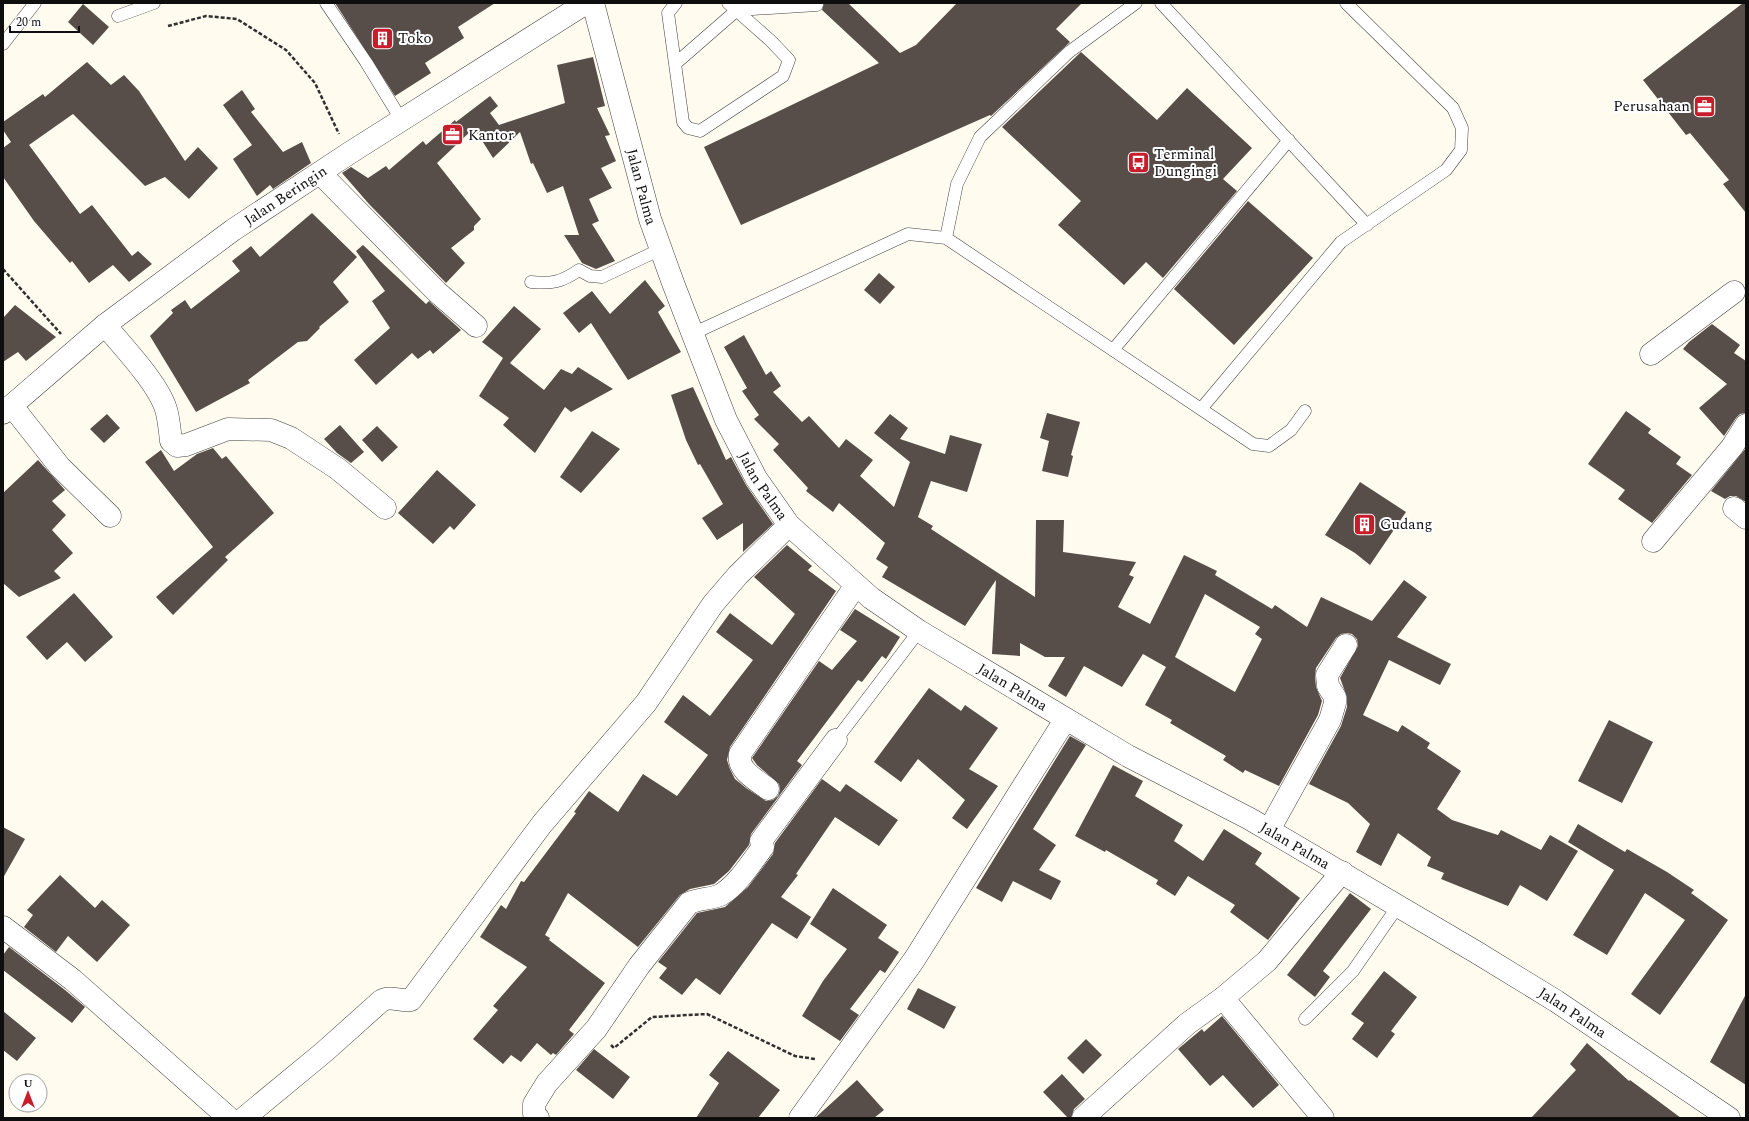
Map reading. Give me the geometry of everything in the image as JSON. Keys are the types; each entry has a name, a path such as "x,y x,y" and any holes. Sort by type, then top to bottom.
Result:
{"street":[{"name":"Jalan Beringin","path":"7,409 105,325 233,230 348,154 586,3"},
{"name":"Jalan Palma","path":"593,3 650,219 692,334 726,420 756,478 789,525 871,598 919,630 1065,720 1128,756 1269,830 1342,872 1556,1001 1730,1118"},
{"path":"320,173 437,292 476,326"},
{"path":"1651,354 1742,292"},
{"path":"105,325 138,365 161,398 167,412 171,441 177,446 186,446 228,429 271,430 291,438 338,469 385,508"},
{"path":"7,409 60,467 110,516"},
{"path":"1654,542 1732,447 1746,425"},
{"path":"244,1118 324,1052 385,998 407,1001 411,1000 542,824 646,703 713,604 738,575 789,525"},
{"path":"768,790 741,767 739,761 740,754 856,585"},
{"path":"1269,830 1330,720 1335,704 1335,697 1328,686 1327,676 1346,645"},
{"path":"800,1118 914,960 1065,720"},
{"path":"538,1118 534,1114 534,1104 547,1083 596,1029 639,966 689,903 698,898 721,895 735,882 763,848 761,841 836,740"},
{"path":"1084,1118 1187,1024 1222,998 1267,961 1342,872"},
{"path":"3,927 73,980 229,1118"},
{"path":"1222,998 1324,1118"}],"lane":[{"path":"3,44 35,3"},
{"path":"118,16 154,3"},
{"path":"326,3 366,62 402,121"},
{"path":"676,3 668,13 683,122 688,128 700,131 783,76 789,60 772,41 733,7"},
{"path":"946,238 957,184 980,137 1069,52 1136,3"},
{"path":"1161,3 1367,225"},
{"path":"1201,409 1341,242 1446,170 1461,150 1462,128 1453,108 1346,3"},
{"path":"675,64 733,7 817,5"},
{"path":"1113,350 1289,140"},
{"path":"692,334 908,234 946,238 1253,444 1268,446 1291,430 1305,411"},
{"path":"531,282 550,284 563,280 579,270 590,276 602,276 661,249"},
{"path":"836,740 919,630"},
{"path":"1305,1019 1353,971 1398,906"}],"path":[{"path":"168,26 206,16 237,19 286,50 315,83 348,154"},
{"path":"3,269 76,350"},
{"path":"596,1029 614,1048 652,1017 707,1014 795,1056 839,1062"}],"building":[{"path":"335,3 495,3 458,27 464,38 425,63 431,73 395,96"},
{"path":"824,3 848,3 900,53 916,45 957,3 1082,3 1056,29 1070,42 991,116 990,115 741,225 704,147 879,63 822,10"},
{"name":"Perusahaan","path":"1743,3 1746,3 1746,213 1723,184 1729,180 1690,133 1686,135 1643,80"},
{"path":"83,4 109,27 93,45 68,22"},
{"path":"1081,52 1157,120 1187,88 1252,148 1223,179 1237,191 1163,278 1146,262 1124,285 1058,225 1081,201 1002,127"},
{"path":"593,57 605,106 597,108 610,135 605,136 616,161 601,168 612,188 589,199 599,221 592,224 615,261 596,269 582,263 564,235 579,235 563,186 547,193 533,163 531,164 520,132 493,158 474,128 437,163 481,219 474,226 474,230 451,248 465,263 446,283 369,204 342,173 351,167 368,178 386,166 389,170 423,141 426,145 455,120 456,122 490,96 498,106 490,113 499,125 565,103 557,65"},
{"path":"87,62 111,85 124,75 139,91 185,161 198,147 218,168 189,199 165,177 145,186 73,114 29,145 80,214 92,205 132,256 138,251 152,264 129,282 113,265 89,283 72,261 70,263 34,221 3,177 3,148 11,142 3,130 3,122 43,94 45,97"},
{"path":"242,90 255,109 251,112 283,152 302,142 311,163 273,189 270,185 257,196 233,159 252,145 223,105"},
{"path":"1248,201 1313,258 1234,345 1174,289"},
{"path":"312,213 357,257 333,282 349,302 319,327 320,328 307,341 298,342 248,380 250,383 196,412 150,336 173,313 171,310 185,300 191,309 240,271 232,261 251,246 260,257"},
{"path":"363,245 426,304 429,301 461,330 433,354 430,350 418,359 412,353 376,385 354,360 390,328 372,301 385,291 356,251"},
{"path":"879,273 895,287 880,304 864,290"},
{"path":"645,280 665,306 658,312 681,352 628,380 591,323 579,333 563,313 592,291 610,314"},
{"path":"15,305 56,337 26,361 18,352 3,362 3,318"},
{"path":"514,306 541,329 510,363 544,390 561,369 572,374 578,367 613,389 571,412 565,407 535,453 503,425 509,418 479,396 503,358 482,342"},
{"path":"1712,324 1740,345 1734,353 1746,361 1746,413 1740,414 1736,418 1724,436 1699,408 1727,384 1683,349 1689,342"},
{"path":"744,335 766,375 771,371 781,386 773,392 802,422 809,416 839,448 846,439 873,460 860,476 894,507 910,462 874,433 890,414 908,428 900,439 945,454 950,435 982,444 967,492 931,481 918,517 933,526 931,529 1035,597 1036,520 1064,520 1063,552 1136,562 1129,575 1134,577 1118,607 1150,624 1184,555 1217,571 1215,575 1272,609 1275,605 1307,627 1321,597 1372,621 1404,580 1427,597 1397,637 1451,664 1440,685 1389,660 1363,715 1398,732 1402,725 1430,743 1427,748 1461,771 1437,809 1452,820 1498,835 1501,830 1541,850 1550,835 1578,851 1547,901 1520,885 1508,906 1441,879 1444,873 1427,866 1431,857 1398,833 1381,866 1356,852 1370,824 1348,803 1309,784 1341,726 1347,707 1347,697 1340,678 1358,646 1357,639 1352,634 1341,634 1336,638 1316,668 1316,687 1322,701 1318,715 1279,786 1245,770 1243,773 1223,760 1226,756 1170,723 1172,720 1145,705 1166,667 1143,654 1122,687 1084,666 1066,697 1048,686 1065,657 1045,657 1020,643 1020,656 992,654 996,580 965,626 882,577 888,567 876,559 885,543 839,503 833,512 806,491 808,488 773,450 779,444 754,419 759,415 742,391 747,388 724,347","holes":["1205,594 1260,627 1255,634 1262,639 1235,692 1175,657"]},
{"path":"693,387 726,460 731,457 746,485 773,524 743,552 743,523 717,540 702,518 723,504 700,464 698,465 686,440 671,395"},
{"path":"1626,411 1651,429 1648,433 1681,457 1676,464 1692,475 1652,523 1618,499 1625,490 1588,464"},
{"path":"1047,413 1080,422 1071,455 1073,456 1068,477 1042,471 1049,441 1040,438"},
{"path":"107,414 120,428 104,443 90,429"},
{"path":"340,425 364,452 351,463 337,453 324,439"},
{"path":"377,426 398,447 382,462 362,440"},
{"path":"592,431 620,449 581,493 560,477"},
{"path":"213,448 222,459 226,456 274,513 225,557 228,560 173,615 156,597 213,547 145,462 161,450 174,471 197,454"},
{"path":"1746,448 1746,502 1736,496 1730,496 1725,499 1711,491"},
{"path":"38,460 65,490 52,501 66,515 52,530 73,553 54,571 61,578 19,597 3,583 3,493"},
{"path":"437,470 476,505 454,530 450,526 433,544 398,513"},
{"name":"Gudang","path":"1360,482 1406,512 1370,565 1355,553 1325,535"},
{"path":"787,545 812,566 808,570 836,591 730,747 727,760 730,769 735,779 746,788 766,801 773,800 778,796 780,790 779,784 757,765 752,758 819,661 832,670 857,641 840,630 855,609 900,637 886,659 882,656 862,682 858,680 797,761 802,765 751,834 749,845 729,871 714,884 690,889 680,895 638,947 568,893 545,935 550,938 549,940 605,983 569,1030 574,1034 556,1055 553,1053 551,1055 537,1043 521,1062 511,1055 503,1064 473,1039 498,1010 493,1006 527,967 480,937 501,905 506,909 521,881 524,882 576,813 574,812 589,791 618,812 643,774 677,796 708,755 664,722 683,695 710,716 753,660 716,632 730,613 772,645 795,614 754,577"},
{"path":"74,593 113,637 85,662 67,642 47,660 26,637"},
{"path":"929,688 961,711 965,705 998,728 969,769 998,786 967,829 952,818 965,800 918,759 901,782 874,762"},
{"path":"1609,720 1653,742 1622,803 1578,781"},
{"path":"1070,736 1086,745 1033,829 1056,845 1039,870 1061,881 1051,900 1013,881 1002,902 976,888"},
{"path":"1113,765 1143,781 1135,796 1183,825 1174,841 1203,861 1224,829 1262,853 1255,864 1300,898 1268,940 1230,912 1235,905 1188,876 1175,896 1156,884 1158,880 1106,850 1105,852 1075,836"},
{"path":"822,779 840,792 846,784 898,820 879,846 835,817 796,874 798,875 781,897 811,917 797,939 772,923 720,995 696,978 682,995 659,978 667,968 658,962 697,913 725,907 748,887 773,854 775,843"},
{"path":"1578,824 1625,852 1627,849 1667,872 1694,890 1691,893 1728,920 1660,1015 1631,994 1685,920 1645,893 1607,955 1573,935 1614,870 1568,842"},
{"path":"3,827 25,839 3,878"},
{"path":"60,875 95,908 102,900 130,925 97,962 68,936 56,952 24,927 33,915 27,910"},
{"path":"833,888 887,925 878,938 899,952 885,973 880,970 850,1009 859,1015 840,1041 802,1016 823,981 847,949 810,924"},
{"path":"1350,893 1371,909 1323,971 1330,977 1315,997 1287,975"},
{"path":"9,947 85,1007 72,1023 3,970 3,955"},
{"path":"1384,971 1417,997 1391,1031 1395,1034 1377,1058 1352,1039 1364,1023 1351,1014"},
{"path":"918,988 956,1007 944,1029 907,1009"},
{"path":"1746,994 1746,1085 1710,1062"},
{"path":"3,1011 36,1038 17,1061 3,1050"},
{"path":"1222,1016 1279,1085 1253,1108 1223,1075 1210,1086 1178,1049 1202,1029 1204,1032"},
{"path":"1086,1039 1102,1055 1083,1074 1067,1058"},
{"path":"1587,1043 1629,1081 1630,1080 1681,1118 1531,1118 1576,1070 1570,1064"},
{"path":"594,1049 630,1077 613,1099 576,1070"},
{"path":"728,1051 780,1090 758,1118 696,1118 719,1083 709,1075"},
{"path":"1062,1074 1085,1099 1074,1109 1071,1118 1068,1118 1043,1092"},
{"path":"857,1080 884,1110 874,1118 815,1118"}],"place":[{"name":"Toko","path":"383,38"},
{"name":"Perusahaan","path":"1705,106"},
{"name":"Kantor","path":"452,135"},
{"name":"Terminal Dungingi","path":"1139,163"},
{"name":"Gudang","path":"1365,524"}]}
